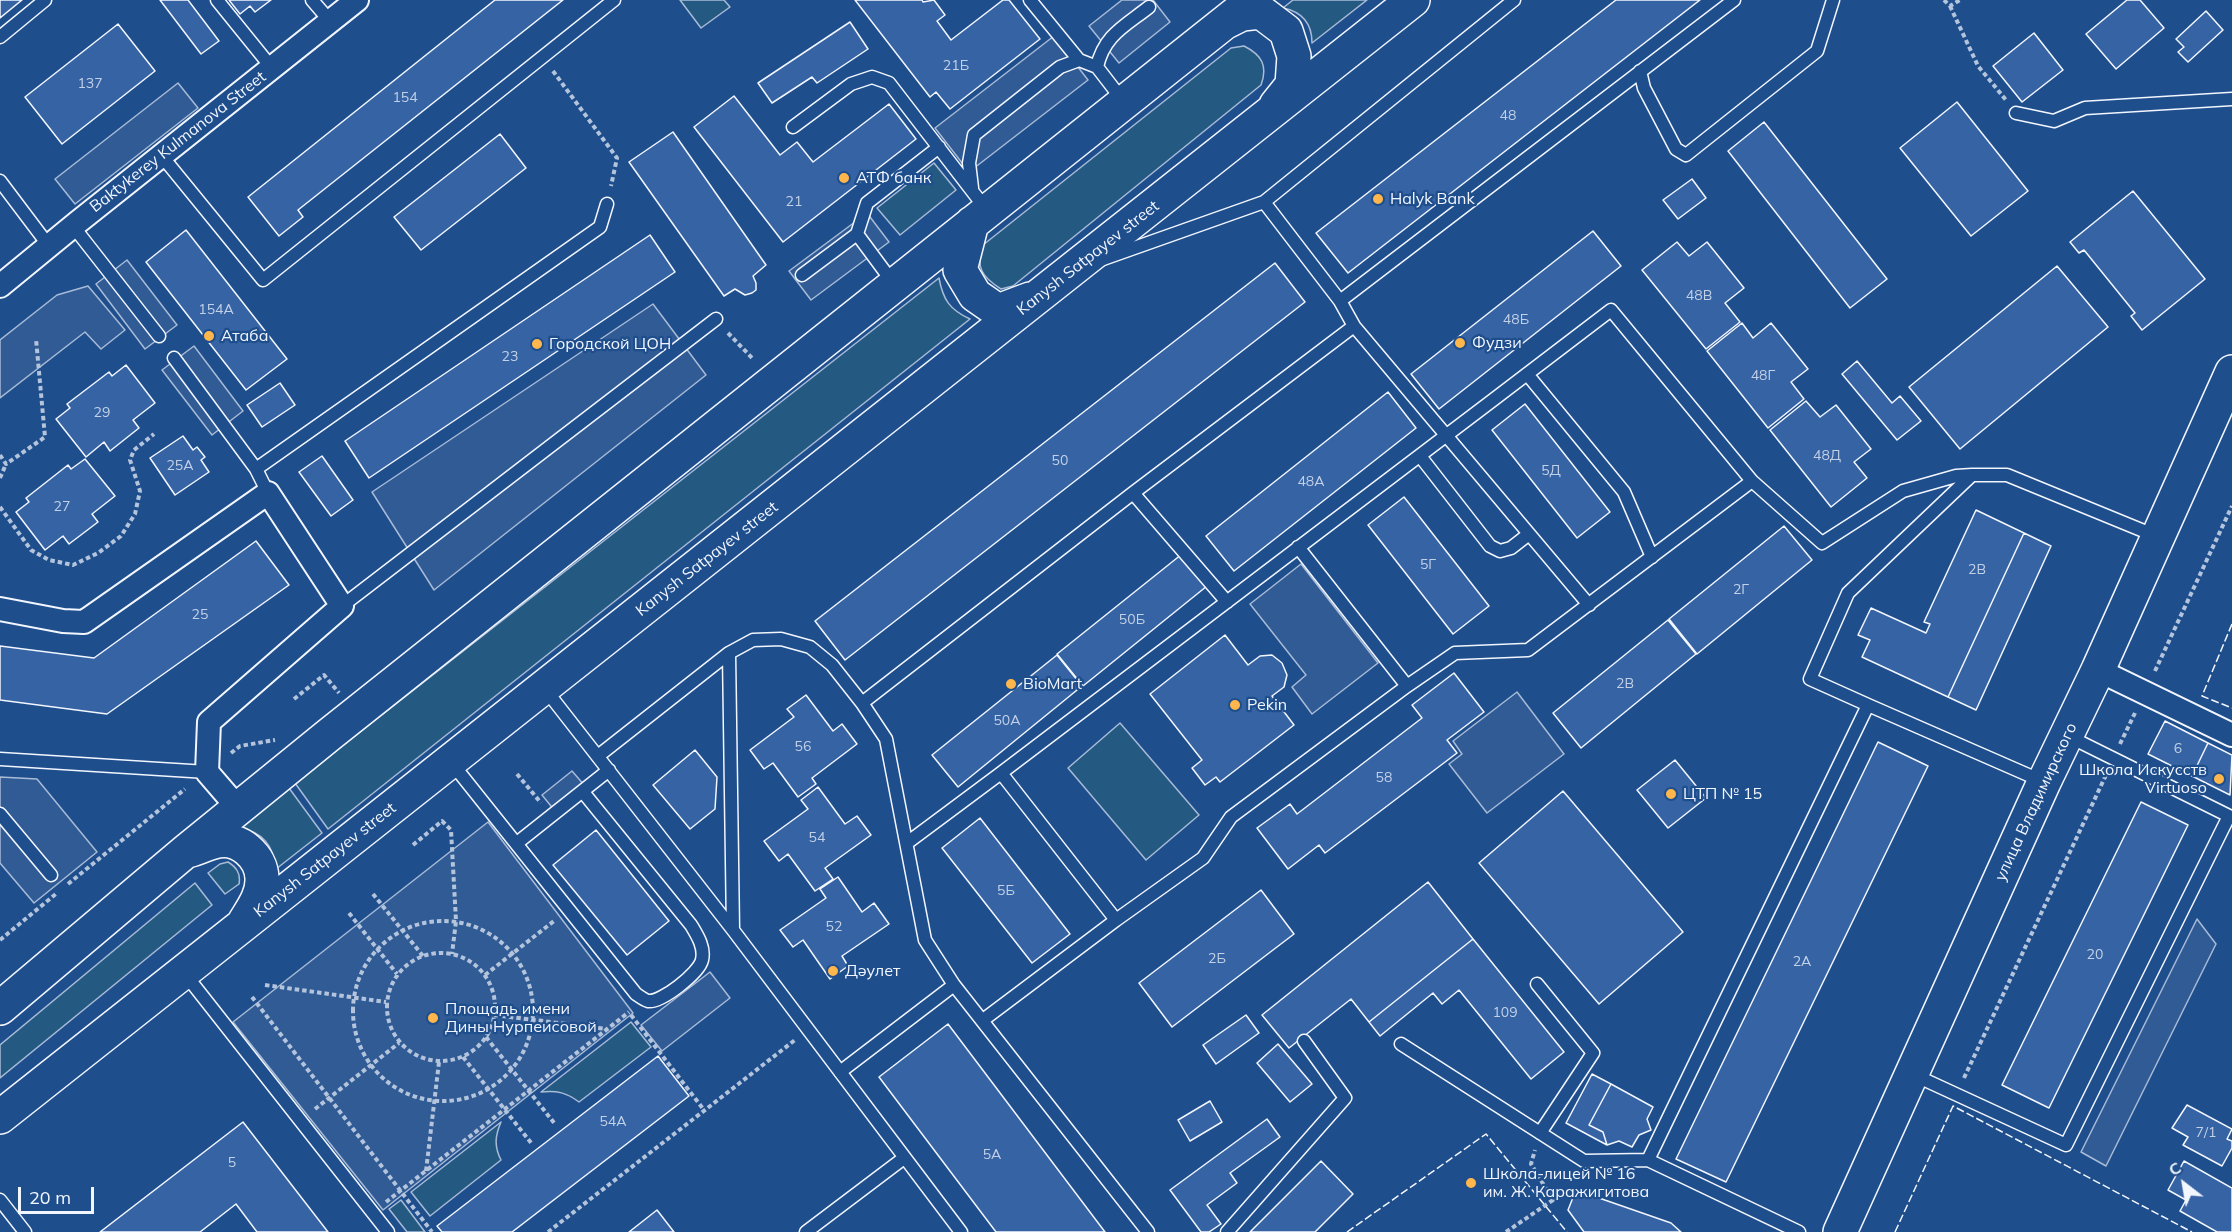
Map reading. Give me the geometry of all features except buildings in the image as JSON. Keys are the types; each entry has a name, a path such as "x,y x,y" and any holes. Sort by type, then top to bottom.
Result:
{"main road":[{"path":"0,1008 238,808 894,285 977,208 1125,103 1253,0"},
{"name":"Kanysh Satpayev street","path":"0,1118 1413,0"},
{"path":"1222,24 1242,14 1261,12 1286,31 1294,56 1292,86 1265,117"},
{"path":"977,208 960,270 975,295 998,311 1039,296"},
{"name":"улица Владимирского","path":"1840,1232 2232,372"},
{"path":"186,852 219,840 238,842 255,857 263,877 260,895 243,925"}],"street":[{"name":"Baktykerey Kulmanova Street","path":"0,286 357,0"},
{"path":"0,609 63,621 84,622 268,494 342,606 210,722 207,772 238,808"},
{"path":"2098,670 2232,735"}],"lane":[{"path":"0,37 45,0"},
{"path":"218,0 272,68"},
{"path":"312,0 330,21"},
{"path":"161,155 263,279 614,0"},
{"path":"1030,0 1079,60 1097,67 1125,103"},
{"path":"1073,270 1264,202 1514,0"},
{"path":"1340,301 1734,0"},
{"path":"1640,71 1644,88 1676,150 1686,155 1817,51 1833,0"},
{"path":"1097,67 1100,53 1108,39 1149,7"},
{"path":"977,208 969,163 974,135 1060,67 1079,60"},
{"path":"793,127 851,84 872,76 889,83 939,147 977,208"},
{"path":"2016,113 2054,121 2085,108 2232,99"},
{"path":"802,275 856,234 867,203 939,147"},
{"path":"0,181 49,246"},
{"path":"1264,202 1340,301 1354,326 1589,605"},
{"path":"256,469 600,227 607,204"},
{"path":"73,226 159,336"},
{"path":"856,234 894,285"},
{"path":"906,843 1611,310 1752,481 1822,543 1903,490 1956,476 2007,476 2157,536"},
{"path":"342,606 716,319"},
{"path":"862,703 1133,493 1354,326"},
{"path":"174,358 256,469 268,494"},
{"path":"1527,374 1624,492 1652,557"},
{"path":"1420,456 1490,546 1500,551 1511,548 1529,534"},
{"path":"1972,476 1848,592 1810,679 2044,782"},
{"path":"983,1020 1203,858 1231,818 1407,686 1455,653 1528,650 1752,481"},
{"path":"1133,493 1227,602"},
{"path":"1298,547 1407,686"},
{"path":"598,756 729,653 753,640 781,639 810,647 832,665 862,703 886,739 925,940 954,985 1148,1232"},
{"path":"729,653 733,930"},
{"path":"544,688 733,930 961,1232"},
{"path":"1648,1160 1868,705"},
{"path":"1912,1074 2066,1145 2231,814 2067,735"},
{"path":"0,759 207,772"},
{"path":"451,761 636,994 648,1001 661,999 695,972 702,960 701,944 691,925 583,792"},
{"path":"517,843 609,770"},
{"path":"1001,773 1116,920"},
{"path":"0,814 51,875"},
{"path":"185,973 388,1232"},
{"path":"1537,984 1593,1053 1540,1133"},
{"path":"840,1072 954,985"},
{"path":"1227,1232 1345,1098 1304,1041"},
{"path":"1401,1044 1584,1161 1648,1160 1799,1232"},
{"path":"806,1232 904,1158"},
{"path":"0,1200 25,1232"}],"path":[{"path":"1944,0 1950,6 1978,66 2016,113"},
{"path":"1950,6 1960,0"},
{"path":"543,57 617,158 607,204"},
{"path":"716,319 755,361"},
{"path":"0,478 6,464 45,437 36,339"},
{"path":"0,507 31,550 49,560 73,565 98,553 121,536 135,513 140,491 130,460 134,450 154,434"},
{"path":"0,455 6,464"},
{"path":"1956,1094 2232,506"},
{"path":"294,699 324,675 339,693"},
{"path":"0,940 207,772"},
{"path":"517,774 552,816"},
{"path":"413,845 442,821 451,830 456,921 452,954"},
{"path":"373,894 423,956"},
{"path":"349,913 397,975"},
{"path":"431,920 467,923 498,937 521,964 534,999 531,1035 512,1070 488,1089 452,1101 418,1098 387,1082 370,1065 354,1028 353,998 367,960 401,930 431,920"},
{"path":"484,975 555,920"},
{"path":"433,953 462,956 476,964 494,994 492,1026 476,1048 463,1057 439,1062 426,1060 406,1050 399,1042 387,1018 386,1002 389,988 397,975 412,961 423,956 433,953"},
{"path":"266,985 386,1002"},
{"path":"252,997 432,1232"},
{"path":"372,1212 629,1012"},
{"path":"494,1015 608,1029"},
{"path":"548,1232 808,1030"},
{"path":"486,1037 555,1124"},
{"path":"300,1120 399,1042"},
{"path":"463,1057 532,1144"},
{"path":"426,1172 439,1062"},
{"path":"1506,1232 1552,1200 1531,1164 1540,1133"}],"shaded area":[{"path":"680,0 724,0 730,7 701,28"},
{"path":"1122,0 1153,0 1170,22 1119,63 1089,26"},
{"path":"1293,0 1367,0 1312,43 1312,36 1305,20 1296,12 1283,8"},
{"path":"1054,36 1088,80 969,172 935,128"},
{"path":"1244,46 1255,53 1262,62 1264,72 1261,85 1013,286 1001,289 985,276 980,265 983,245 1231,48"},
{"path":"178,83 198,108 75,204 55,179"},
{"path":"934,163 956,190 900,235 877,208"},
{"path":"867,213 889,242 811,300 789,271"},
{"path":"127,260 177,325 145,349 96,284"},
{"path":"939,278 948,303 957,312 970,319 328,829 295,783"},
{"path":"88,286 125,330 101,349 85,332 0,398 0,340 57,295"},
{"path":"653,304 706,375 434,590 372,492"},
{"path":"194,346 243,411 212,435 162,370"},
{"path":"1301,564 1378,663 1312,714 1292,687 1306,675 1250,604"},
{"path":"1517,692 1564,754 1487,813 1449,764 1462,754 1453,741"},
{"path":"1120,723 1199,815 1146,860 1068,768"},
{"path":"572,771 585,786 555,811 542,795"},
{"path":"0,777 37,779 97,852 34,903 0,863"},
{"path":"289,788 322,833 276,869 275,860 265,841 260,836 239,827"},
{"name":"Площадь имени Дины Нурпеисовой","path":"488,822 633,1013 383,1210 233,1022"},
{"path":"228,862 237,871 239,884 225,894 208,873 220,864"},
{"path":"195,883 212,905 0,1078 0,1045"},
{"path":"2197,919 2216,944 2106,1166 2081,1152"},
{"path":"710,972 730,998 662,1051 641,1025"},
{"path":"631,1022 651,1047 579,1102 562,1093 541,1092"},
{"path":"501,1122 496,1141 501,1160 430,1216 411,1192"},
{"path":"401,1200 425,1232 407,1232 389,1209"}],"fence":[{"path":"2232,624 2202,696 2232,708"},
{"path":"1895,1232 1953,1106 2192,1232"},
{"path":"1347,1232 1486,1134 1567,1232"}],"place":[{"name":"АТФ банк","path":"844,178"},
{"name":"Halyk Bank","path":"1378,199"},
{"name":"Атаба","path":"209,336"},
{"name":"Фудзи","path":"1460,343"},
{"name":"Городской ЦОН","path":"537,344"},
{"name":"BioMart","path":"1011,684"},
{"name":"Pekin","path":"1235,705"},
{"name":"Школа Искусств Virtuoso","path":"2219,779"},
{"name":"ЦТП № 15","path":"1671,794"},
{"name":"Дәулет","path":"833,971"},
{"name":"Площадь имени Дины Нурпеисовой","path":"433,1018"},
{"name":"Школа-лицей № 16 им. Ж. Каражигитова","path":"1471,1183"}]}
